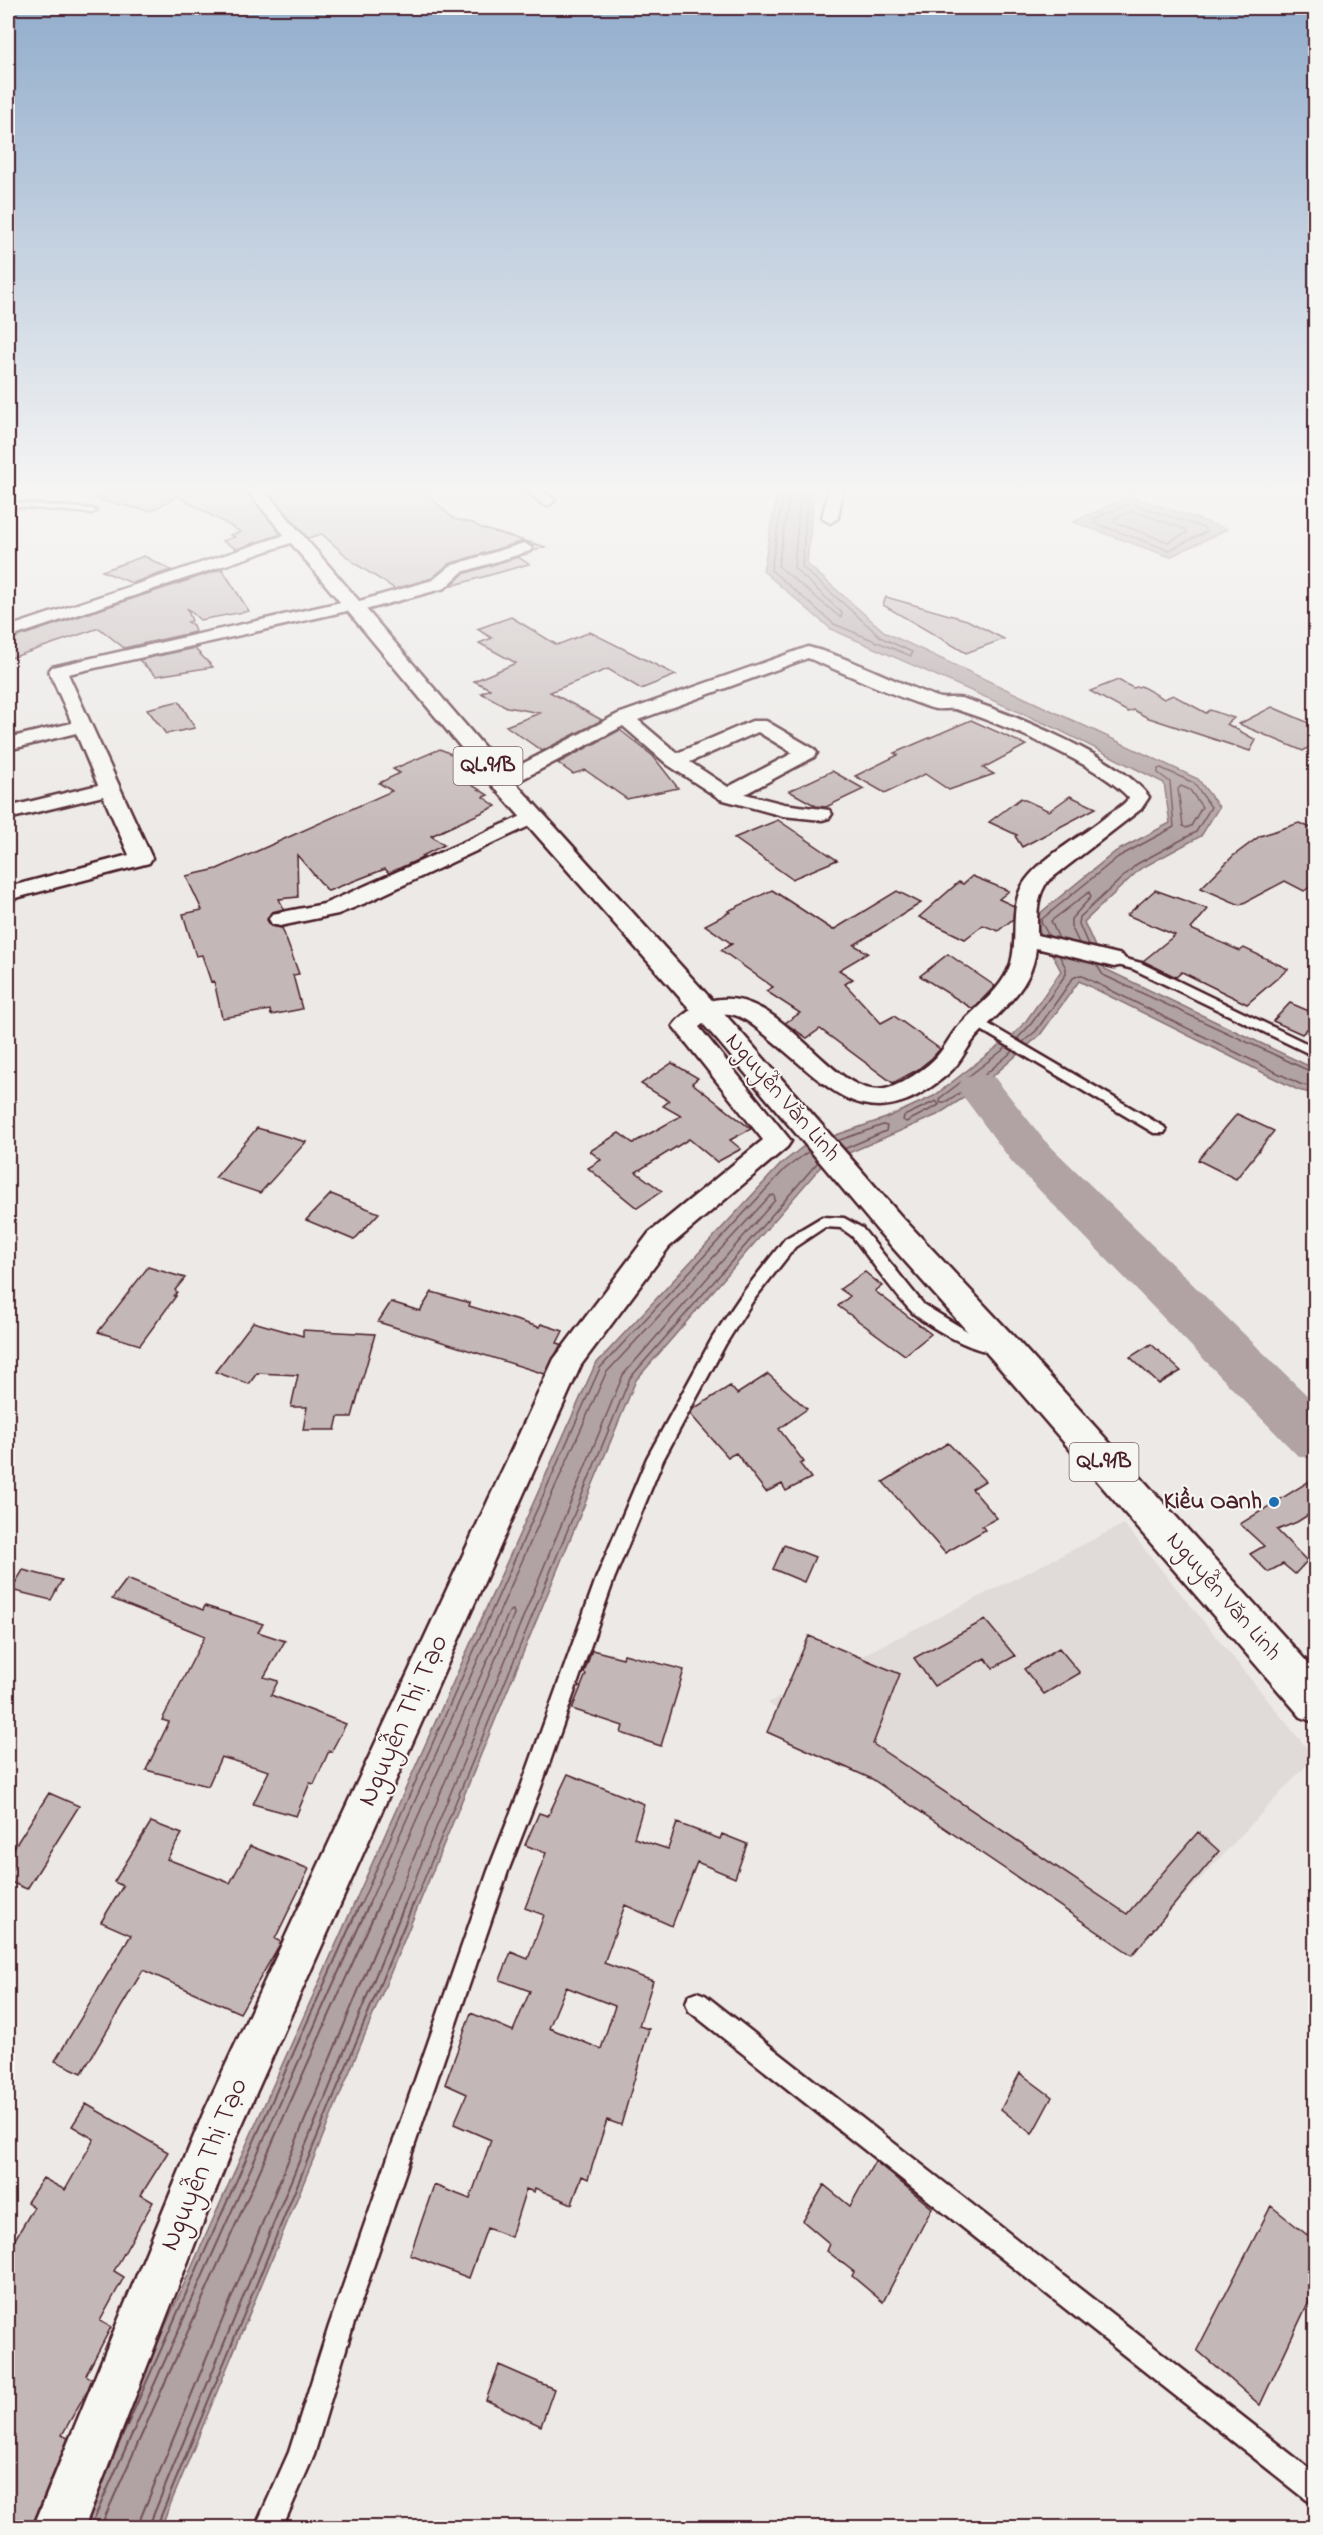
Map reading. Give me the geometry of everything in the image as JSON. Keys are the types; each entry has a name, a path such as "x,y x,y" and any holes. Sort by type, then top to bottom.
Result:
{"highway":[{"name":"Nguyễn Văn Linh","path":"352,607 502,782 718,1023 889,1223 1004,1349 1316,1703"}],"street":[{"path":"8,633 85,607"},
{"path":"8,894 141,858 58,671 351,607"},
{"path":"502,782 625,718 808,652 938,704 958,703 1101,766 1124,782 1139,797 1134,805 1046,870 1033,886 1028,904 1035,941 1010,990 987,1028 966,1034 944,1064 916,1084 885,1098 856,1094 841,1088 814,1062 744,1008 729,1005 718,1023"},
{"path":"625,718 675,761 727,795 783,810 822,813"},
{"path":"675,761 759,725 807,753 727,795"},
{"path":"8,744 83,726"},
{"path":"8,813 110,788"},
{"path":"280,919 330,909 355,899 533,817"},
{"path":"1035,941 1114,960"},
{"name":"Nguyễn Thị Tạo","path":"58,2528 218,2129 568,1359 659,1240 778,1141 684,1026 718,1023"}],"lane":[{"path":"1114,960 1137,966 1316,1053"},
{"path":"987,1028 1159,1130"},
{"path":"268,2528 301,2455 341,2326 498,1871 531,1787 605,1579 655,1458 719,1341 747,1298 790,1244 822,1222 832,1221 844,1223 857,1232 919,1309 967,1339 1004,1349"},
{"path":"697,2003 1316,2491"}],"shaded area":[{"path":"1124,1524 1314,1757 1132,1952 768,1703"}],"water":[{"path":"806,607 857,607 886,633 1198,779 1219,807 1201,836 1140,869 1084,922 1105,969 1315,1069 1315,1094 1298,1090 1079,981 1040,1035 979,1088 937,1115 823,1164 636,1380 161,2527 75,2528 595,1365 781,1164 804,1146 886,1118 934,1096 1014,1034 1026,1021 1061,971 1033,919 1115,852 1170,823 1164,783 1055,728 831,629"}],"building":[{"path":"107,607 247,607 249,611 200,620 187,608 192,621 188,622 193,625 195,632 124,648 99,628 8,659 8,640"},
{"path":"887,607 922,607 967,620 1004,639 966,653"},
{"path":"511,617 557,645 590,632 676,675 641,689 608,669 550,692 602,720 542,751 506,726 540,713 507,707 481,693 490,689 474,681 516,663 479,643 492,638 477,629"},
{"path":"200,647 195,649 213,667 156,676 139,660"},
{"path":"1118,680 1133,688 1141,686 1164,699 1173,695 1206,713 1210,710 1234,718 1227,724 1256,740 1250,751 1146,717 1134,710 1128,712 1090,691"},
{"path":"179,701 195,728 166,734 147,709"},
{"path":"1272,707 1316,726 1316,743 1303,751 1239,724"},
{"path":"971,720 1026,745 983,768 994,774 949,790 925,774 885,793 855,776 898,755 894,753"},
{"path":"620,730 653,756 678,788 627,799 585,770 573,774 558,763"},
{"path":"440,749 471,763 480,773 464,780 488,795 483,797 496,806 431,836 444,845 422,856 424,857 389,873 385,869 328,891 297,855 298,897 279,899 284,909 272,912 267,920 271,926 282,928 299,974 293,975 302,1009 271,1015 270,1010 222,1018 214,981 211,982 202,955 196,956 183,914 202,910 186,876 217,869 392,791 379,783 400,773 393,769"},
{"path":"832,771 864,789 826,807 816,806 789,791"},
{"path":"1070,796 1096,808 1022,847 1015,836 1017,835 989,822 1021,798 1049,811"},
{"path":"778,820 837,860 792,879 734,838"},
{"path":"1299,823 1316,830 1316,883 1304,891 1285,881 1240,905 1201,888 1233,856 1260,836"},
{"path":"972,876 1009,891 999,899 1014,906 1013,919 998,931 983,925 965,939 919,917 959,882 963,884"},
{"path":"772,890 833,930 897,891 921,903 854,945 868,953 839,970 853,979 845,984 881,1023 894,1016 940,1049 932,1058 917,1070 893,1083 820,1029 807,1038 785,1023 800,1013 766,991 773,987 721,950 732,944 705,925"},
{"path":"1155,890 1208,909 1191,929 1240,951 1244,948 1288,969 1247,1004 1182,972 1176,977 1143,961 1175,935 1127,915"},
{"path":"948,954 995,986 973,1009 920,976"},
{"path":"1290,1003 1316,1014 1316,1020 1302,1034 1273,1021"},
{"path":"672,1063 698,1078 692,1083 751,1129 730,1140 741,1149 717,1162 689,1139 636,1172 662,1191 637,1208 588,1168 601,1160 590,1151 619,1133 633,1143 681,1116 663,1106 669,1101 641,1084"},
{"path":"1237,1114 1274,1131 1236,1179 1198,1160"},
{"path":"257,1128 306,1142 260,1193 215,1178"},
{"path":"331,1194 379,1213 354,1240 306,1220"},
{"path":"148,1267 185,1278 175,1290 177,1292 174,1296 176,1296 140,1345 98,1332"},
{"path":"865,1272 882,1286 875,1291 931,1334 905,1355 838,1306 850,1296 840,1289"},
{"path":"432,1292 470,1303 469,1306 539,1327 541,1324 563,1331 557,1343 561,1344 545,1374 378,1322 391,1302 420,1311"},
{"path":"253,1322 303,1336 303,1330 375,1334 352,1417 338,1417 335,1430 303,1430 307,1407 291,1407 298,1375 257,1373 249,1384 215,1372"},
{"path":"1151,1344 1181,1371 1159,1384 1130,1357"},
{"path":"768,1374 807,1409 779,1429 804,1462 800,1464 811,1478 786,1491 782,1484 766,1492 736,1453 728,1457 690,1414 693,1409 730,1386 737,1394"},
{"path":"948,1443 985,1481 972,1489 997,1518 982,1526 985,1530 945,1553 883,1482"},
{"path":"1316,1477 1316,1510 1297,1522 1277,1530 1307,1561 1295,1574 1283,1564 1268,1572 1250,1554 1264,1546 1240,1524"},
{"path":"784,1545 815,1557 804,1582 773,1569"},
{"path":"23,1570 62,1580 51,1600 11,1590"},
{"path":"127,1579 203,1610 205,1606 263,1624 258,1632 285,1641 264,1677 278,1681 271,1695 346,1724 331,1752 329,1751 314,1784 310,1783 296,1816 253,1804 269,1771 221,1757 208,1786 146,1770 169,1722 162,1720 205,1636 112,1599"},
{"path":"985,1620 1015,1656 993,1668 985,1658 934,1686 914,1658"},
{"path":"809,1636 900,1674 873,1744 1127,1914 1198,1832 1219,1851 1132,1955 872,1779 767,1732"},
{"path":"1059,1648 1080,1673 1044,1694 1024,1669"},
{"path":"592,1650 623,1658 624,1654 684,1670 661,1746 621,1733 623,1726 572,1709 586,1674 584,1673"},
{"path":"568,1774 644,1804 634,1838 668,1849 677,1823 720,1839 722,1834 747,1844 735,1878 697,1862 672,1926 625,1905 604,1963 653,1981 639,2026 649,2029 621,2125 607,2120 588,2179 582,2176 572,2204 535,2188 534,2192 526,2189 511,2237 487,2228 469,2278 410,2255 434,2185 470,2199 491,2140 454,2124 467,2094 445,2084 471,2013 513,2031 530,1991 500,1980 511,1952 528,1959 544,1915 525,1908 546,1853 525,1845 539,1813 548,1816","holes":["566,1987 615,2006 601,2049 549,2028"]},
{"path":"49,1793 79,1806 27,1889 8,1881 8,1857"},
{"path":"151,1822 182,1834 167,1859 230,1883 250,1846 309,1869 275,1939 281,1942 240,2013 143,1970 82,2073 55,2061 131,1935 101,1922 123,1886 114,1882"},
{"path":"1020,2073 1052,2097 1032,2134 1001,2109"},
{"path":"86,2104 168,2152 141,2195 153,2202 114,2271 124,2277 100,2321 111,2327 86,2375 92,2379 88,2389 62,2435 68,2438 31,2528 8,2528 8,2251 34,2207 27,2202 43,2178 65,2190 94,2139 72,2126"},
{"path":"875,2161 932,2208 883,2302 852,2276 854,2272 827,2251 830,2244 803,2221 824,2185 850,2206"},
{"path":"1271,2206 1316,2242 1316,2286 1260,2405 1197,2350"},
{"path":"499,2365 554,2389 541,2426 486,2400"}],"waterway":[{"path":"979,1088 1028,1151 1316,1439"}],"place":[{"name":"Kiều Oanh","path":"1274,1502"}]}
